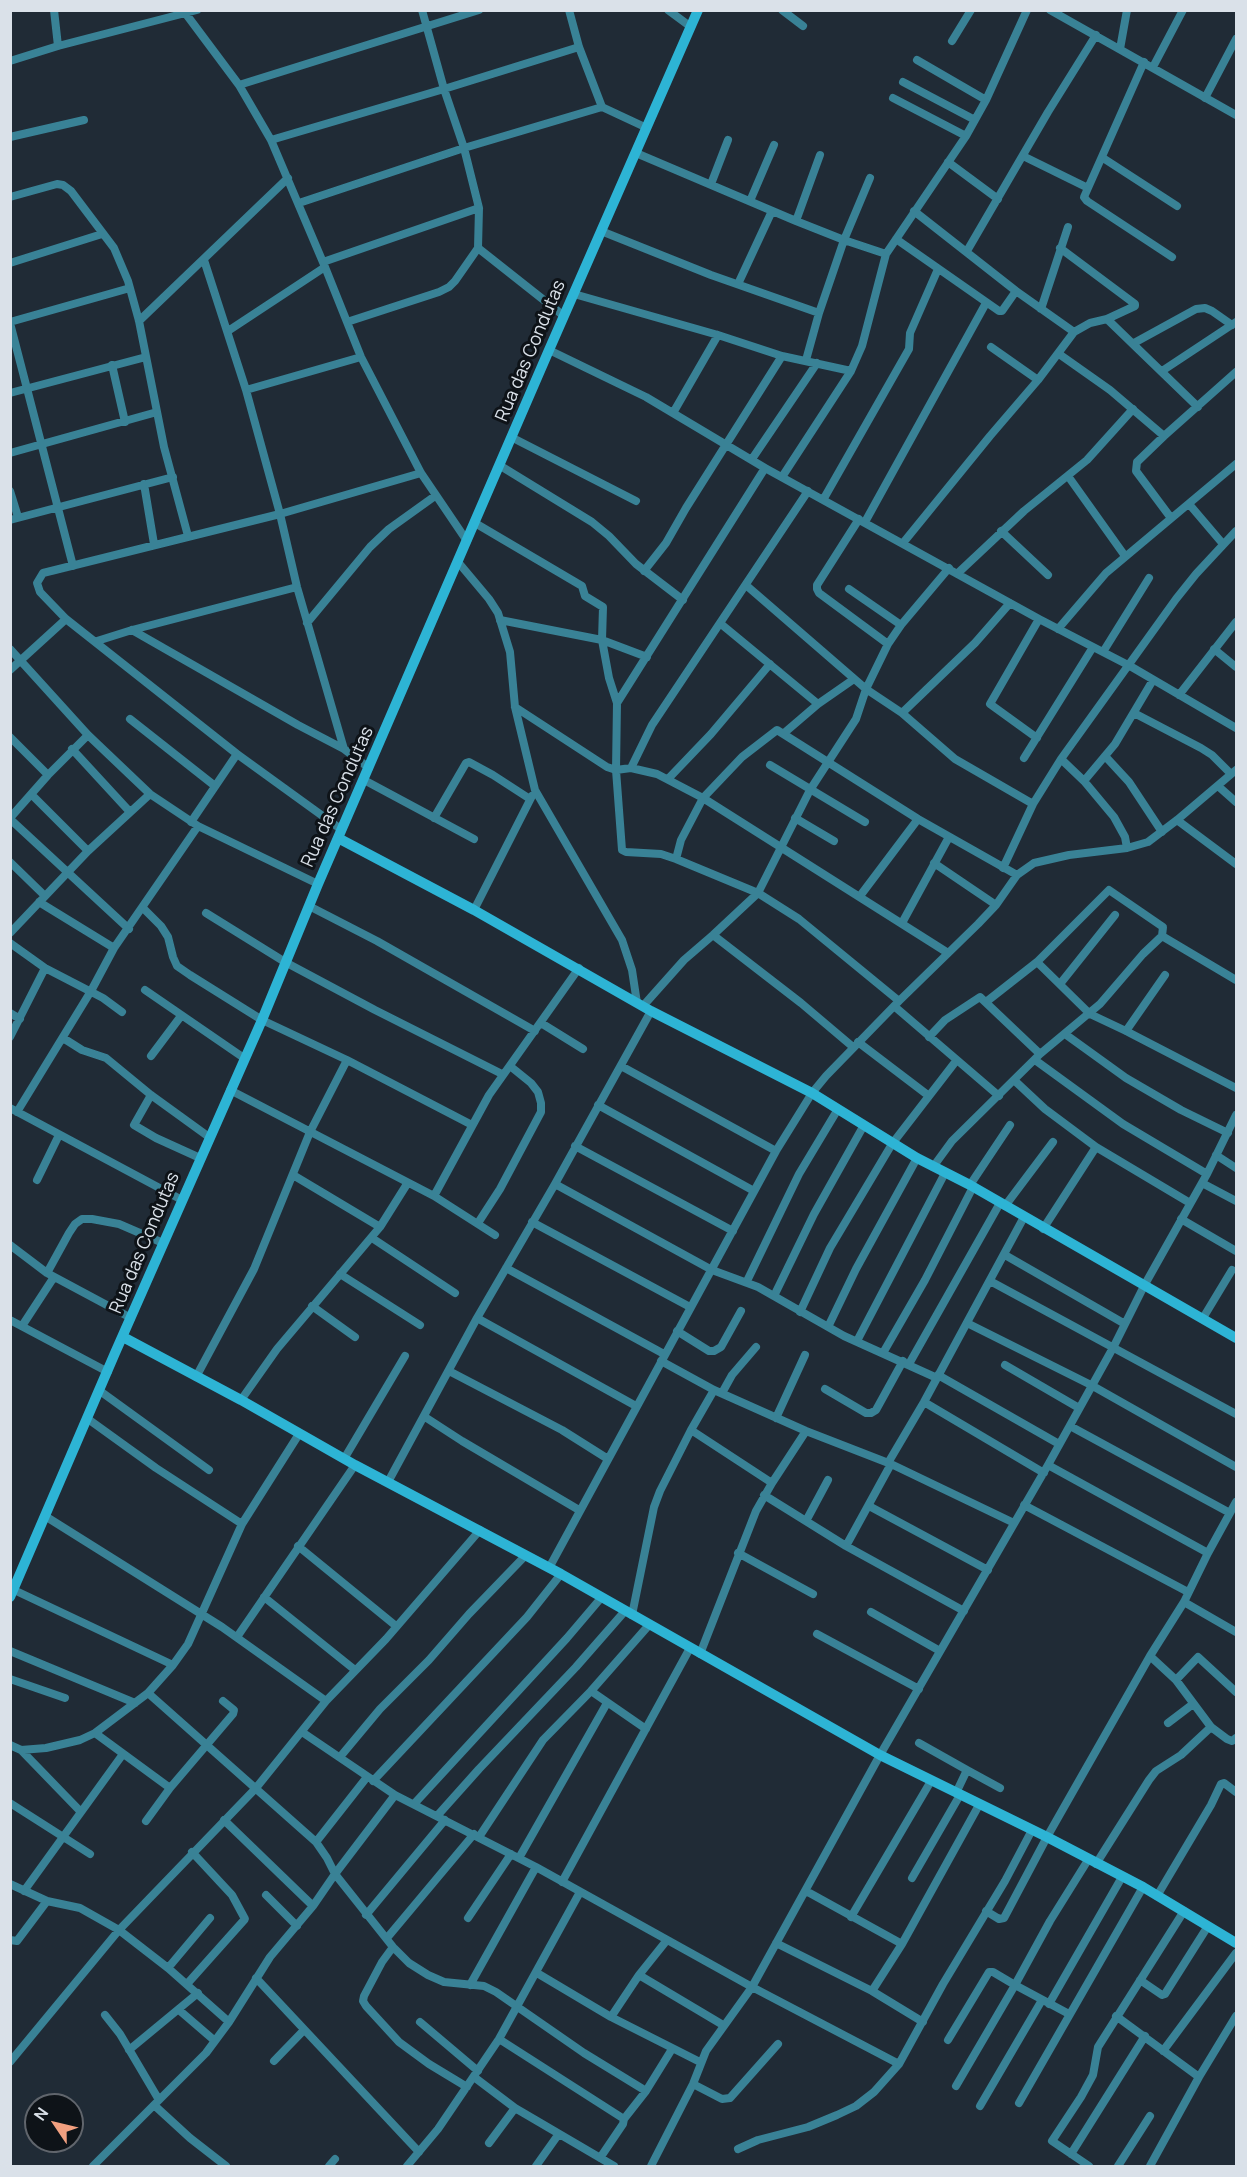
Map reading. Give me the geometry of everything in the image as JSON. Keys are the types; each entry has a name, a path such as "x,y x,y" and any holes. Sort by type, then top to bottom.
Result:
{"street":[{"path":"54,10 58,46"},
{"path":"160,10 165,19"},
{"path":"10,61 58,46 197,10"},
{"path":"347,322 439,292 455,281 478,248 479,208 464,148 444,89 422,10"},
{"path":"239,85 479,10"},
{"path":"569,10 579,47 602,107"},
{"path":"668,10 691,27"},
{"name":"Rua das Condutas","path":"13,1587 262,1020 318,884 698,10"},
{"path":"782,10 803,26"},
{"path":"952,41 971,10"},
{"path":"782,477 851,371 862,346 886,254 966,136 986,100 1026,10"},
{"path":"1050,10 1236,115"},
{"path":"1120,49 1127,10"},
{"path":"1153,67 1183,10"},
{"path":"186,14 239,85 271,140 361,357 421,473 467,540"},
{"path":"967,251 1096,35"},
{"path":"1205,98 1236,39"},
{"path":"271,140 579,47"},
{"path":"917,60 986,100"},
{"path":"1144,62 1084,197 1172,257"},
{"path":"903,82 975,120"},
{"path":"893,98 966,136"},
{"path":"299,203 464,148 602,107 647,128"},
{"path":"10,137 84,120"},
{"path":"711,184 728,140"},
{"path":"750,201 774,145"},
{"path":"636,153 771,211 886,254"},
{"path":"796,221 820,155"},
{"path":"1023,156 1088,188"},
{"path":"1103,158 1177,207"},
{"path":"948,162 998,199"},
{"path":"139,321 288,178"},
{"path":"806,360 844,240 870,178"},
{"path":"10,196 57,184 63,185 71,191 114,248 130,288 139,321 157,412 188,536"},
{"path":"228,331 324,264 479,208"},
{"path":"738,285 771,211"},
{"path":"914,211 1016,291 1074,332"},
{"path":"1041,309 1068,227"},
{"path":"601,231 738,285 819,313"},
{"path":"10,263 102,234"},
{"path":"896,240 999,311 1002,311 1016,291"},
{"path":"478,248 564,316"},
{"path":"903,543 1038,380 1074,332 1090,323 1107,319 1135,304 1060,248"},
{"path":"204,260 246,390 280,514 297,587 344,749"},
{"path":"823,500 909,349 910,333 938,269"},
{"path":"73,566 43,444 27,388 15,360 10,323 130,288"},
{"path":"574,294 718,335 782,356 851,371"},
{"path":"888,644 819,593 817,585 862,521 986,303"},
{"path":"1134,343 1196,309 1212,310 1234,324 1162,371"},
{"path":"1107,319 1198,407"},
{"path":"673,413 718,335"},
{"path":"991,347 1038,380"},
{"path":"549,350 633,390 765,468 1039,619 1130,666 1235,726"},
{"path":"1059,354 1092,376 1164,436"},
{"path":"644,571 666,543 782,356"},
{"path":"10,393 146,357"},
{"path":"246,390 361,357"},
{"path":"752,459 817,363"},
{"path":"112,365 125,422"},
{"path":"1171,518 1136,471 1137,462 1236,372"},
{"path":"958,573 1001,531 1087,460 1133,409"},
{"path":"10,453 157,412"},
{"path":"512,437 636,501"},
{"path":"1058,629 1097,582 1125,556 1236,464"},
{"path":"499,465 592,522 644,571 682,600"},
{"path":"617,703 765,468"},
{"path":"421,473 280,514 43,573 37,583 40,592 66,619 97,641 340,834 644,1006 812,1093 892,1144 972,1186 1236,1338"},
{"path":"1068,476 1125,556"},
{"path":"10,491 14,519 173,477"},
{"path":"144,484 154,544"},
{"path":"631,768 652,725 808,492"},
{"path":"307,623 370,547 389,529 435,495"},
{"path":"1189,504 1223,544"},
{"path":"475,523 582,586 585,596 604,609 602,640 609,678 617,703 616,770 622,850 661,854 758,892 799,919 896,1004 956,1061 999,1096"},
{"path":"1001,531 1047,575"},
{"path":"1002,868 1033,804 1061,759 1176,599 1236,531"},
{"path":"458,562 489,599 500,620 510,652 515,706 535,790 622,940 644,1006"},
{"path":"388,1482 477,1318 621,1066 644,1006 684,960 758,892 810,790 856,720 866,689 888,644 949,568"},
{"path":"1103,652 1149,578"},
{"path":"747,586 866,689 902,713 955,759 1033,804"},
{"path":"97,641 297,587"},
{"path":"849,589 901,625"},
{"path":"902,713 975,643 1010,603"},
{"path":"10,670 66,619"},
{"path":"1036,738 990,704 1039,619"},
{"path":"500,620 602,640 647,657"},
{"path":"1179,695 1236,622"},
{"path":"721,624 818,704"},
{"path":"132,630 344,749 369,768"},
{"path":"1024,758 1093,647"},
{"path":"10,649 88,735 150,794 195,824 318,884"},
{"path":"1214,649 1236,667"},
{"path":"668,779 717,728 770,664"},
{"path":"783,734 818,704 854,679"},
{"path":"1084,781 1105,756 1153,680"},
{"path":"515,706 596,760 616,770 631,768 647,771 668,779 703,798 948,953"},
{"path":"549,1568 776,1151 812,1093 896,1004 996,905 1017,875 1035,862 1044,859 1127,848 1148,842 1234,772 1201,748 1134,713"},
{"path":"130,719 215,786"},
{"path":"676,859 681,840 703,798 742,757 775,730 948,837 1017,875"},
{"path":"88,735 72,749 10,818 129,929"},
{"path":"10,737 48,775"},
{"path":"72,749 130,812"},
{"path":"182,1200 14,1110 63,1038 114,948 129,929 195,824 215,786 237,754"},
{"path":"1105,756 1129,782 1162,832"},
{"path":"1061,759 1084,781 1120,825 1127,848"},
{"path":"434,818 466,763 469,762 530,799"},
{"path":"770,765 865,822"},
{"path":"364,780 474,839"},
{"path":"1218,786 1236,802"},
{"path":"474,910 535,790"},
{"path":"32,794 88,851"},
{"path":"10,933 88,851 150,794"},
{"path":"795,818 834,841"},
{"path":"860,896 918,819"},
{"path":"1177,820 1236,864"},
{"path":"902,923 948,837"},
{"path":"10,862 42,899 114,948"},
{"path":"934,863 996,905"},
{"path":"933,1167 952,1141 1038,1057 1089,1014 1162,936 1163,927 1109,890 1037,962 986,1002"},
{"path":"309,906 378,941 535,1031"},
{"path":"142,908 168,937 177,966 262,1020 472,1125"},
{"path":"206,913 285,962 502,1074"},
{"path":"1060,984 1115,915"},
{"path":"713,935 856,1045 929,1096"},
{"path":"1162,936 1236,980"},
{"path":"10,943 45,968 91,991 122,1012"},
{"path":"1037,962 1089,1014 1236,1088"},
{"path":"10,1037 45,968"},
{"path":"434,1196 502,1074 579,968"},
{"path":"1126,1031 1165,975"},
{"path":"145,990 244,1058"},
{"path":"930,1037 945,1020 978,998 986,1002 1038,1057 1123,1124 1207,1174"},
{"path":"10,1012 20,1019"},
{"path":"151,1056 181,1016"},
{"path":"541,1023 583,1048"},
{"path":"1065,1034 1126,1078 1181,1110 1228,1133"},
{"path":"63,1038 82,1050 106,1058 150,1095 209,1137"},
{"path":"196,1377 254,1269 310,1132 346,1060"},
{"path":"800,1312 830,1248 892,1144 956,1061"},
{"path":"477,1223 500,1189 540,1112 541,1102 538,1092 531,1083 510,1066"},
{"path":"621,1066 776,1151"},
{"path":"1015,1081 1045,1109 1096,1147 1190,1203"},
{"path":"230,1090 407,1184 434,1196 495,1235"},
{"path":"150,1095 134,1125 200,1158"},
{"path":"598,1105 754,1191"},
{"path":"747,1281 800,1174 838,1109"},
{"path":"651,2166 693,2084 700,2062 723,2025 752,1987 880,1755 1046,1469 1207,1174 1236,1115"},
{"path":"774,1296 814,1214 864,1125"},
{"path":"884,1353 925,1280 972,1186 1010,1125"},
{"path":"37,1180 59,1135"},
{"path":"825,1389 866,1413 876,1410 1003,1204 1053,1142"},
{"path":"575,1146 733,1231"},
{"path":"1043,1228 1096,1147"},
{"path":"1216,1155 1236,1168"},
{"path":"828,1327 856,1269 917,1158"},
{"path":"857,1341 945,1173"},
{"path":"293,1175 380,1227"},
{"path":"1202,1183 1236,1201"},
{"path":"241,1400 277,1349 372,1238 407,1184"},
{"path":"555,1184 712,1269 747,1281 828,1327 938,1377 1059,1444"},
{"path":"846,1546 1024,1218"},
{"path":"22,1326 51,1275 75,1224 82,1220 92,1219 119,1224 163,1243"},
{"path":"1181,1219 1236,1251"},
{"path":"532,1222 690,1307"},
{"path":"372,1238 455,1293"},
{"path":"10,1245 51,1275 131,1318"},
{"path":"1005,1255 1125,1323"},
{"path":"506,1268 662,1357 718,1392 806,1431 889,1463 1014,1523"},
{"path":"1203,1318 1232,1270"},
{"path":"340,1274 420,1325"},
{"path":"990,1281 1236,1414"},
{"path":"312,1306 354,1337"},
{"path":"677,1331 710,1351 714,1351 721,1347 741,1311"},
{"path":"477,1318 636,1406"},
{"path":"10,1320 108,1372"},
{"path":"967,1323 1091,1385 1236,1467"},
{"path":"123,1336 350,1462 561,1574 880,1755 1143,1887 1236,1943"},
{"path":"366,1915 479,1769 628,1613 660,1491 691,1430 718,1392 756,1347"},
{"path":"776,1418 805,1355"},
{"path":"237,1637 330,1503 405,1356"},
{"path":"1005,1365 1079,1408"},
{"path":"449,1371 562,1430 608,1459"},
{"path":"100,1391 208,1470"},
{"path":"924,1402 1046,1469 1208,1553"},
{"path":"425,1417 579,1510"},
{"path":"88,1419 156,1468 242,1524"},
{"path":"1070,1426 1230,1513"},
{"path":"691,1430 771,1483"},
{"path":"562,1882 646,1729 695,1651 764,1495 806,1431"},
{"path":"21,1750 64,1746 95,1733 148,1693 173,1665 189,1644 242,1524 299,1434"},
{"path":"806,1521 828,1480"},
{"path":"764,1495 846,1546 964,1611"},
{"path":"986,1911 999,1919 1004,1918 1047,1837 1150,1656 1184,1602 1236,1502"},
{"path":"1024,1505 1188,1592"},
{"path":"869,1506 988,1570"},
{"path":"45,1516 237,1637 326,1701"},
{"path":"11,2061 119,1930 256,1788 326,1701 396,1626 480,1530"},
{"path":"298,1546 396,1626"},
{"path":"738,1553 813,1594"},
{"path":"340,1757 380,1709 429,1660 477,1605 525,1556"},
{"path":"316,1842 370,1779 527,1617 561,1574"},
{"path":"13,1587 173,1665"},
{"path":"264,1597 355,1670"},
{"path":"414,1804 601,1598"},
{"path":"1184,1602 1236,1632"},
{"path":"871,1612 940,1651"},
{"path":"387,1938 477,1836 543,1740 591,1691 649,1625"},
{"path":"817,1634 919,1689"},
{"path":"10,1651 135,1703"},
{"path":"1150,1656 1176,1680 1211,1726 1227,1739 1232,1741 1236,1738"},
{"path":"1176,1680 1198,1657 1236,1692"},
{"path":"10,1679 65,1698"},
{"path":"591,1691 646,1729"},
{"path":"148,1693 316,1842 335,1874 366,1915 409,1963 444,1982 484,1986 496,1992 584,2053 646,2091"},
{"path":"146,1821 170,1788 234,1712 224,1701"},
{"path":"468,1918 515,1856 607,1702"},
{"path":"1168,1723 1192,1704"},
{"path":"956,2086 1050,1921 1149,1780 1156,1771 1181,1755 1211,1726"},
{"path":"302,1732 395,1795 536,1867 752,1987 899,2064"},
{"path":"95,1733 170,1788"},
{"path":"919,1743 1000,1788"},
{"path":"10,1744 21,1750 80,1811"},
{"path":"24,1891 123,1754"},
{"path":"912,1878 958,1794 967,1770"},
{"path":"851,1917 931,1780"},
{"path":"1157,1896 1221,1784 1224,1783 1236,1792"},
{"path":"93,2166 215,2041 270,1956 313,1906 395,1795"},
{"path":"10,1803 90,1854"},
{"path":"872,1992 902,1944 979,1805"},
{"path":"224,1820 313,1906"},
{"path":"738,2149 758,2140 808,2127 856,2106 874,2092 899,2064 1032,1830"},
{"path":"187,1984 245,1918 232,1895 192,1852"},
{"path":"470,1985 536,1867"},
{"path":"980,2106 1122,1877"},
{"path":"10,1884 46,1901 81,1908 119,1930 198,1993 229,2022"},
{"path":"1019,2103 1143,1887"},
{"path":"806,1891 902,1944"},
{"path":"407,2166 438,2129 500,2039 580,1892"},
{"path":"266,1894 297,1926"},
{"path":"10,1940 17,1941 46,1901"},
{"path":"1089,2166 1052,2141 1093,2075 1098,2047 1184,1911"},
{"path":"168,1968 210,1918"},
{"path":"1140,1980 1162,1995 1165,1994 1208,1926"},
{"path":"611,2017 639,1975 667,1940"},
{"path":"776,1943 872,1992 923,2022"},
{"path":"393,1947 382,1962 363,2001 399,2042 429,2064 467,2086"},
{"path":"1163,2051 1236,1953"},
{"path":"948,2040 989,1972 993,1972 1069,2014"},
{"path":"537,1973 611,2017 700,2062"},
{"path":"639,1975 723,2025"},
{"path":"256,1978 419,2152"},
{"path":"129,2050 198,1993"},
{"path":"179,2010 215,2041"},
{"path":"105,2015 129,2050 157,2103 190,2138 226,2166"},
{"path":"1116,2016 1199,2077"},
{"path":"1150,2166 1236,2016"},
{"path":"420,2022 515,2108 614,2166"},
{"path":"274,2061 304,2030"},
{"path":"1071,2154 1145,2036"},
{"path":"500,2039 624,2119"},
{"path":"693,2084 722,2099 730,2098 778,2044"},
{"path":"600,2158 672,2049"},
{"path":"489,2143 515,2108"},
{"path":"1118,2166 1150,2116"},
{"path":"536,2166 558,2134"},
{"path":"329,2166 335,2159"}]}
